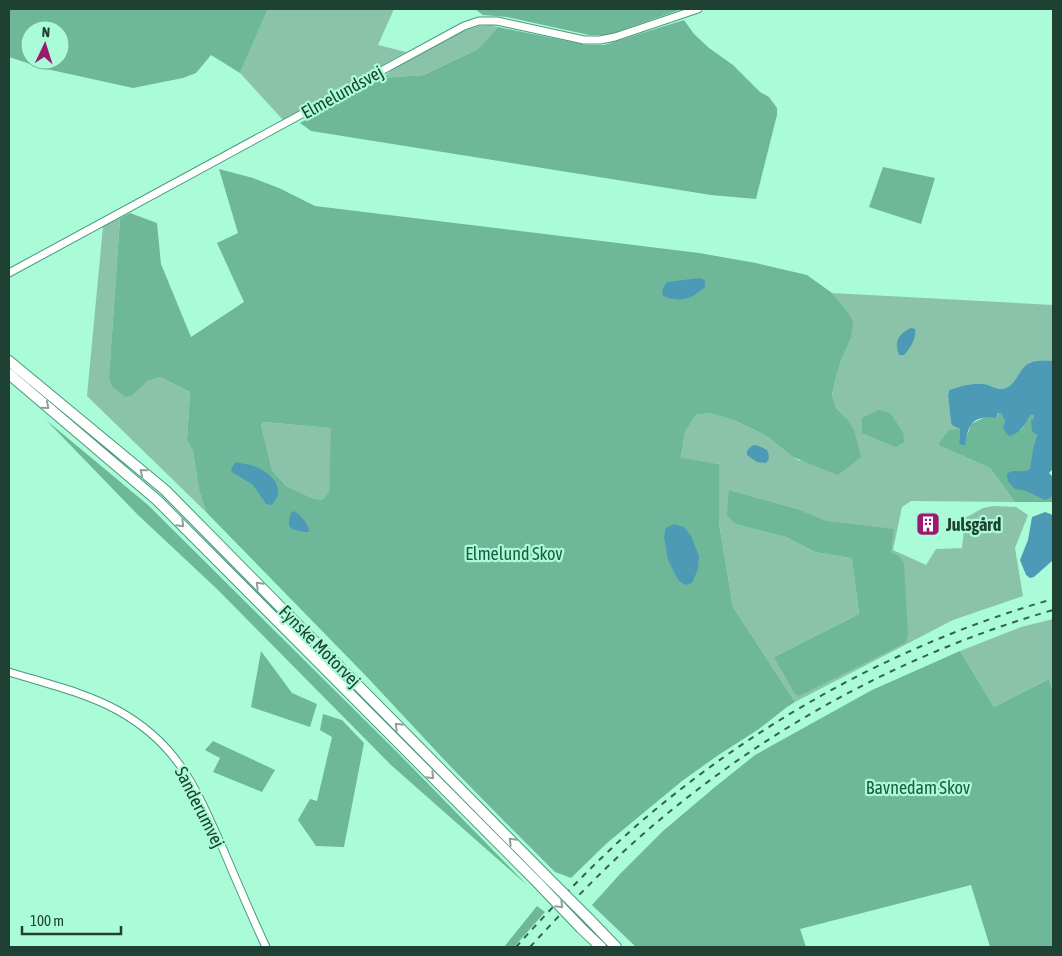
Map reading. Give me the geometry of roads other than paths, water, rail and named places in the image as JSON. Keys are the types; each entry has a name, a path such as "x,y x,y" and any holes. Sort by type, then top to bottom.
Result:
{"highway":[{"name":"Fynske Motorvej","path":"9,361 165,490 546,876 601,947"},
{"name":"Fynske Motorvej","path":"9,374 157,500 538,883 585,924 616,947"}],"street":[{"name":"Elmelundsvej","path":"9,273 464,26 479,20 497,21 584,40 600,40 615,37 698,9"},
{"name":"Sanderumvej","path":"9,672 85,696 115,709 137,723 165,747 183,768 199,795 266,947"}],"water":[{"path":"700,278 705,280 705,287 686,299 663,296 662,292 667,282"},
{"path":"911,328 915,329 915,336 909,350 904,355 899,355 898,339"},
{"path":"1035,361 1053,361 1053,469 1049,473 1053,477 1053,495 1045,500 1026,491 1015,489 1007,479 1009,472 1030,469 1037,435 1032,431 1031,420 1034,419 1034,415 1031,415 1019,431 1009,436 1003,427 1005,422 1001,413 998,413 996,418 979,419 973,422 970,427 964,446 959,444 960,429 951,423 948,394 949,390 975,384 984,384 1000,389 1006,388 1013,383 1026,365"},
{"path":"754,445 767,450 769,457 766,463 757,462 747,455 748,450"},
{"path":"236,462 256,467 272,478 278,488 278,494 276,500 271,505 266,504 253,485 232,472 231,469"},
{"path":"294,511 304,520 309,532 299,531 289,526 291,513"},
{"path":"1045,512 1053,515 1053,560 1034,577 1030,578 1026,575 1020,560 1028,540 1032,517"},
{"path":"674,524 684,527 691,536 699,556 698,569 692,583 685,585 678,580 668,560 664,537 666,528"}],"railway":[{"path":"516,947 604,855 682,788 731,752 832,690 885,662 940,638 996,617 1053,599"},
{"path":"530,947 584,889 642,835 735,762 784,730 835,700 941,649 1053,610"}],"place":[{"name":"Julsgård","path":"928,524"}],"park label":[{"name":"Elmelund Skov","path":"514,553"},
{"name":"Bavnedam Skov","path":"918,787"}]}
